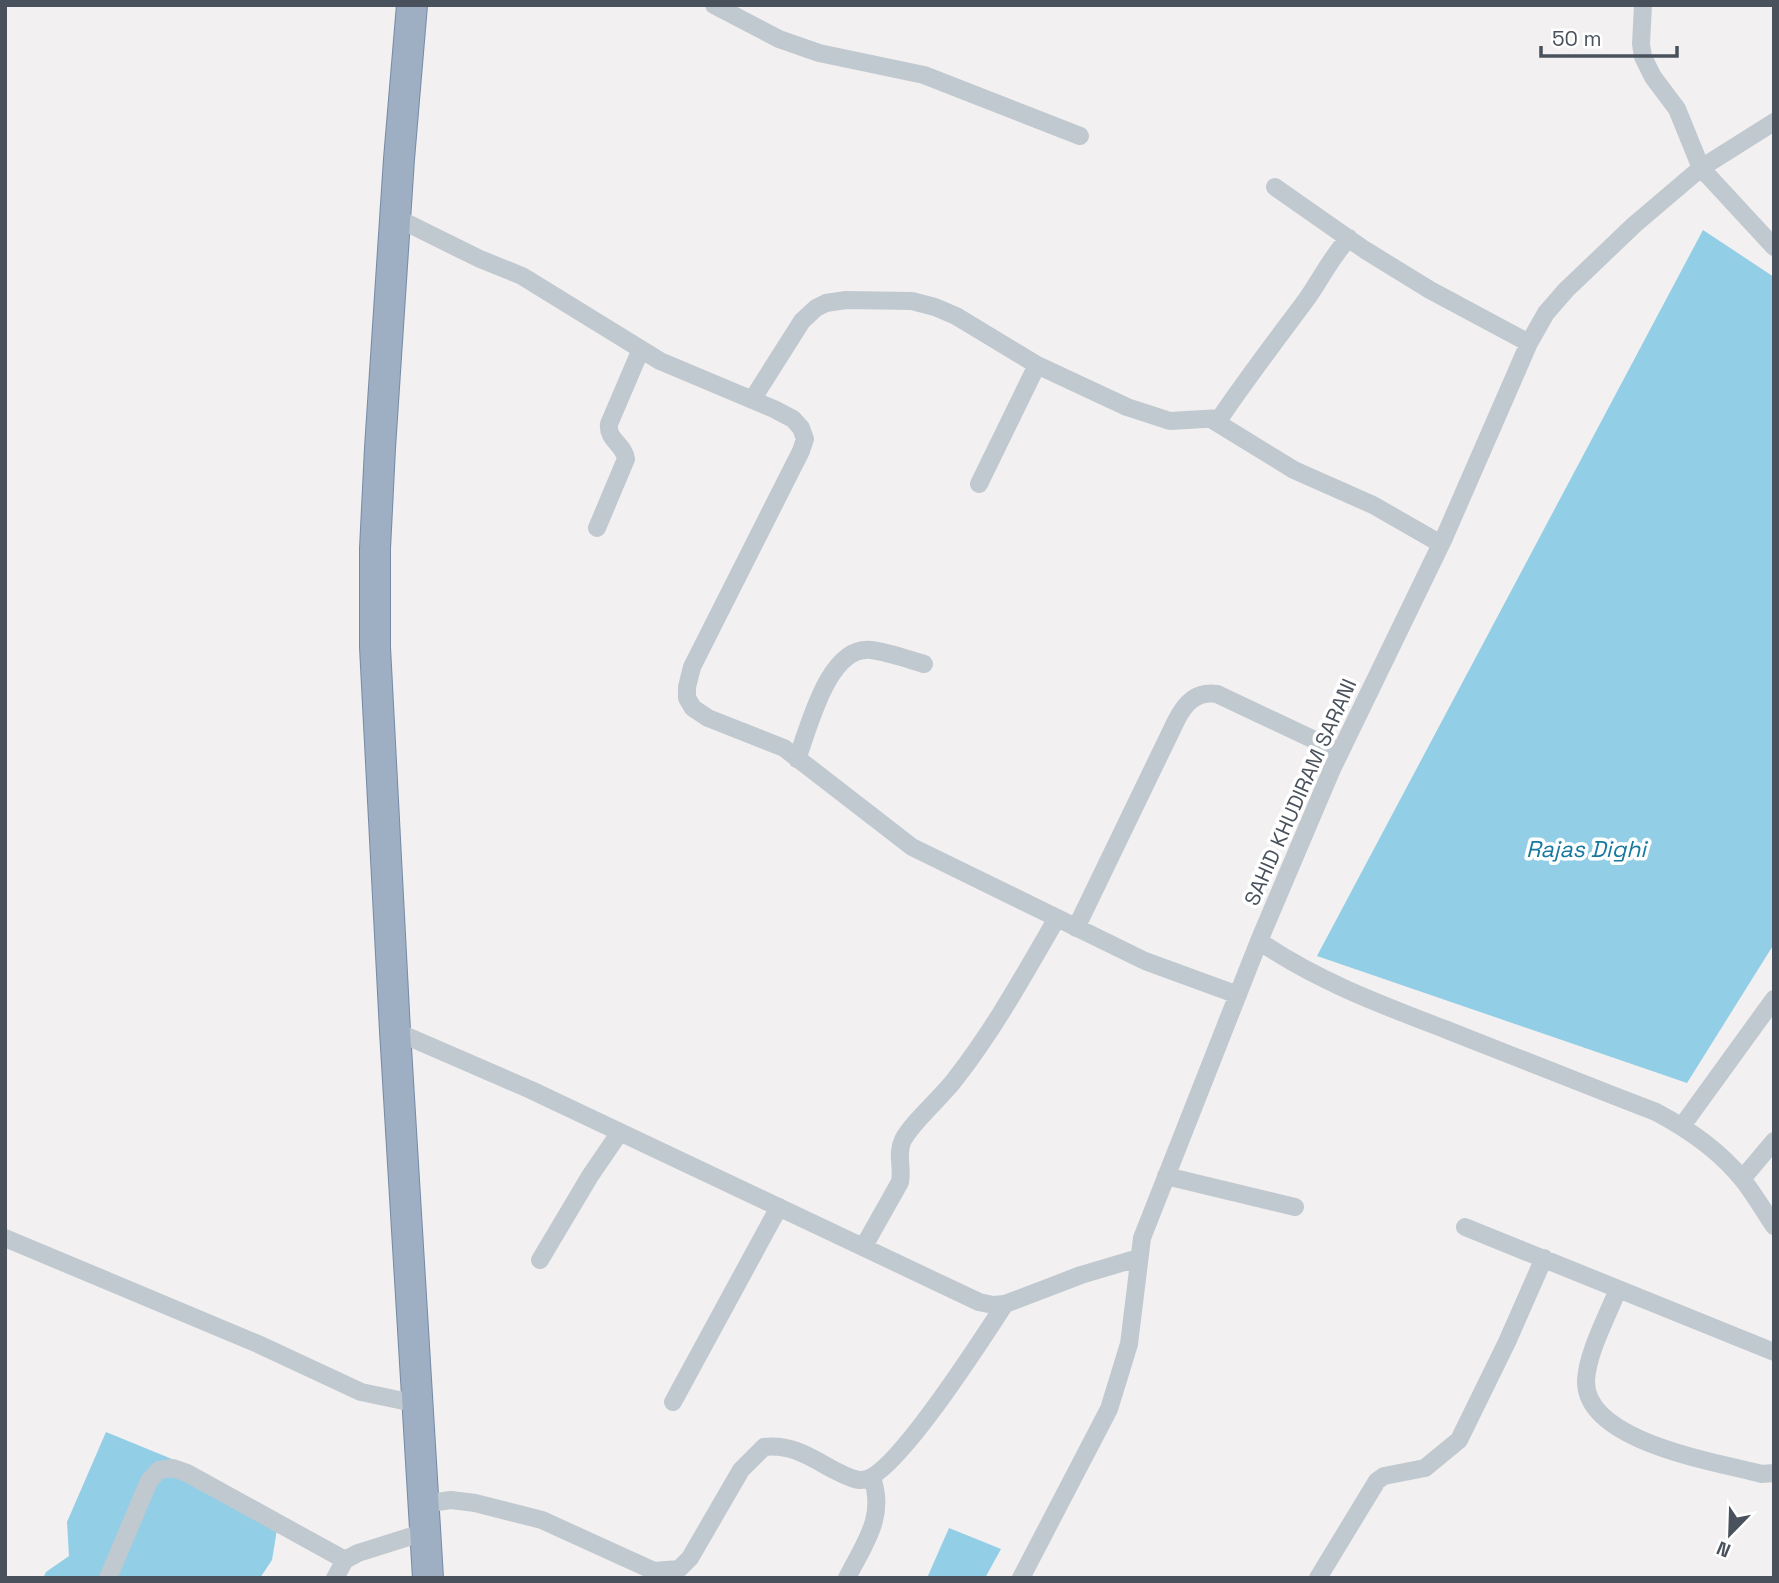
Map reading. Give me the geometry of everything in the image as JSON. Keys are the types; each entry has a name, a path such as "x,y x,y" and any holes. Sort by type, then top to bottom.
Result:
{"highway":[{"path":"412,5 380,448 375,647 428,1578"}],"street":[{"path":"715,5 779,39 819,53 924,75 1080,136"},
{"path":"1643,5 1643,57 1653,77 1677,109 1701,168 1774,247"},
{"name":"SAHID KHUDIRAM SARANI","path":"1021,1578 1109,1409 1129,1344 1142,1238 1259,941 1340,752 1441,544 1529,343 1546,313 1566,290 1634,225 1701,168 1774,122"},
{"path":"1275,187 1430,290 1529,343"},
{"path":"395,218 522,276 640,349 683,372 793,419 801,428 805,439 801,451 692,667 687,698 693,708 708,718 771,741 912,847 1144,961 1238,995"},
{"path":"752,400 802,321 816,308 826,303 846,300 912,301 956,316 1037,365 1127,407 1170,421 1220,418 1255,365 1308,297 1332,257 1349,238"},
{"path":"597,528 626,459 625,453 610,435 609,424 640,349"},
{"path":"979,484 1037,365"},
{"path":"1211,419 1294,470 1373,505 1441,544"},
{"path":"797,759 828,679 841,662 854,652 870,649 924,663"},
{"path":"1076,928 1176,721 1192,699 1206,693 1217,694 1340,752"},
{"path":"864,1246 900,1182 902,1174 899,1150 904,1137 955,1080 991,1031 1057,918"},
{"path":"1259,941 1289,962 1379,1004 1656,1112 1682,1126 1719,1154 1742,1179 1774,1226"},
{"path":"1682,1126 1774,999"},
{"path":"395,1031 531,1090 979,1302 1005,1304 1081,1275 1138,1258"},
{"path":"540,1260 590,1176 620,1132"},
{"path":"1742,1179 1774,1141"},
{"path":"1166,1176 1294,1207"},
{"path":"673,1402 779,1207"},
{"path":"1465,1227 1774,1352"},
{"path":"5,1238 258,1345 361,1392 418,1404"},
{"path":"1318,1578 1377,1481 1384,1476 1425,1468 1459,1440 1544,1258"},
{"path":"1618,1289 1590,1362 1586,1381 1589,1400 1601,1416 1633,1436 1658,1446 1762,1474 1774,1473"},
{"path":"335,1578 345,1560 424,1518 451,1500 475,1503 542,1520 654,1571 679,1569 690,1558 741,1470 764,1447 789,1447 846,1476 860,1481 872,1478 884,1468 932,1412 1005,1304"},
{"path":"108,1578 149,1481 159,1470 173,1468 218,1489 345,1560"},
{"path":"847,1578 875,1521 878,1494 872,1478"}],"water":[{"name":"Rajas Dighi","path":"1703,230 1774,277 1774,944 1687,1083 1317,956"},
{"path":"106,1432 189,1466 279,1517 272,1560 260,1578 43,1578 46,1572 69,1556 67,1522"},
{"path":"949,1528 1001,1549 985,1578 927,1578"}]}
